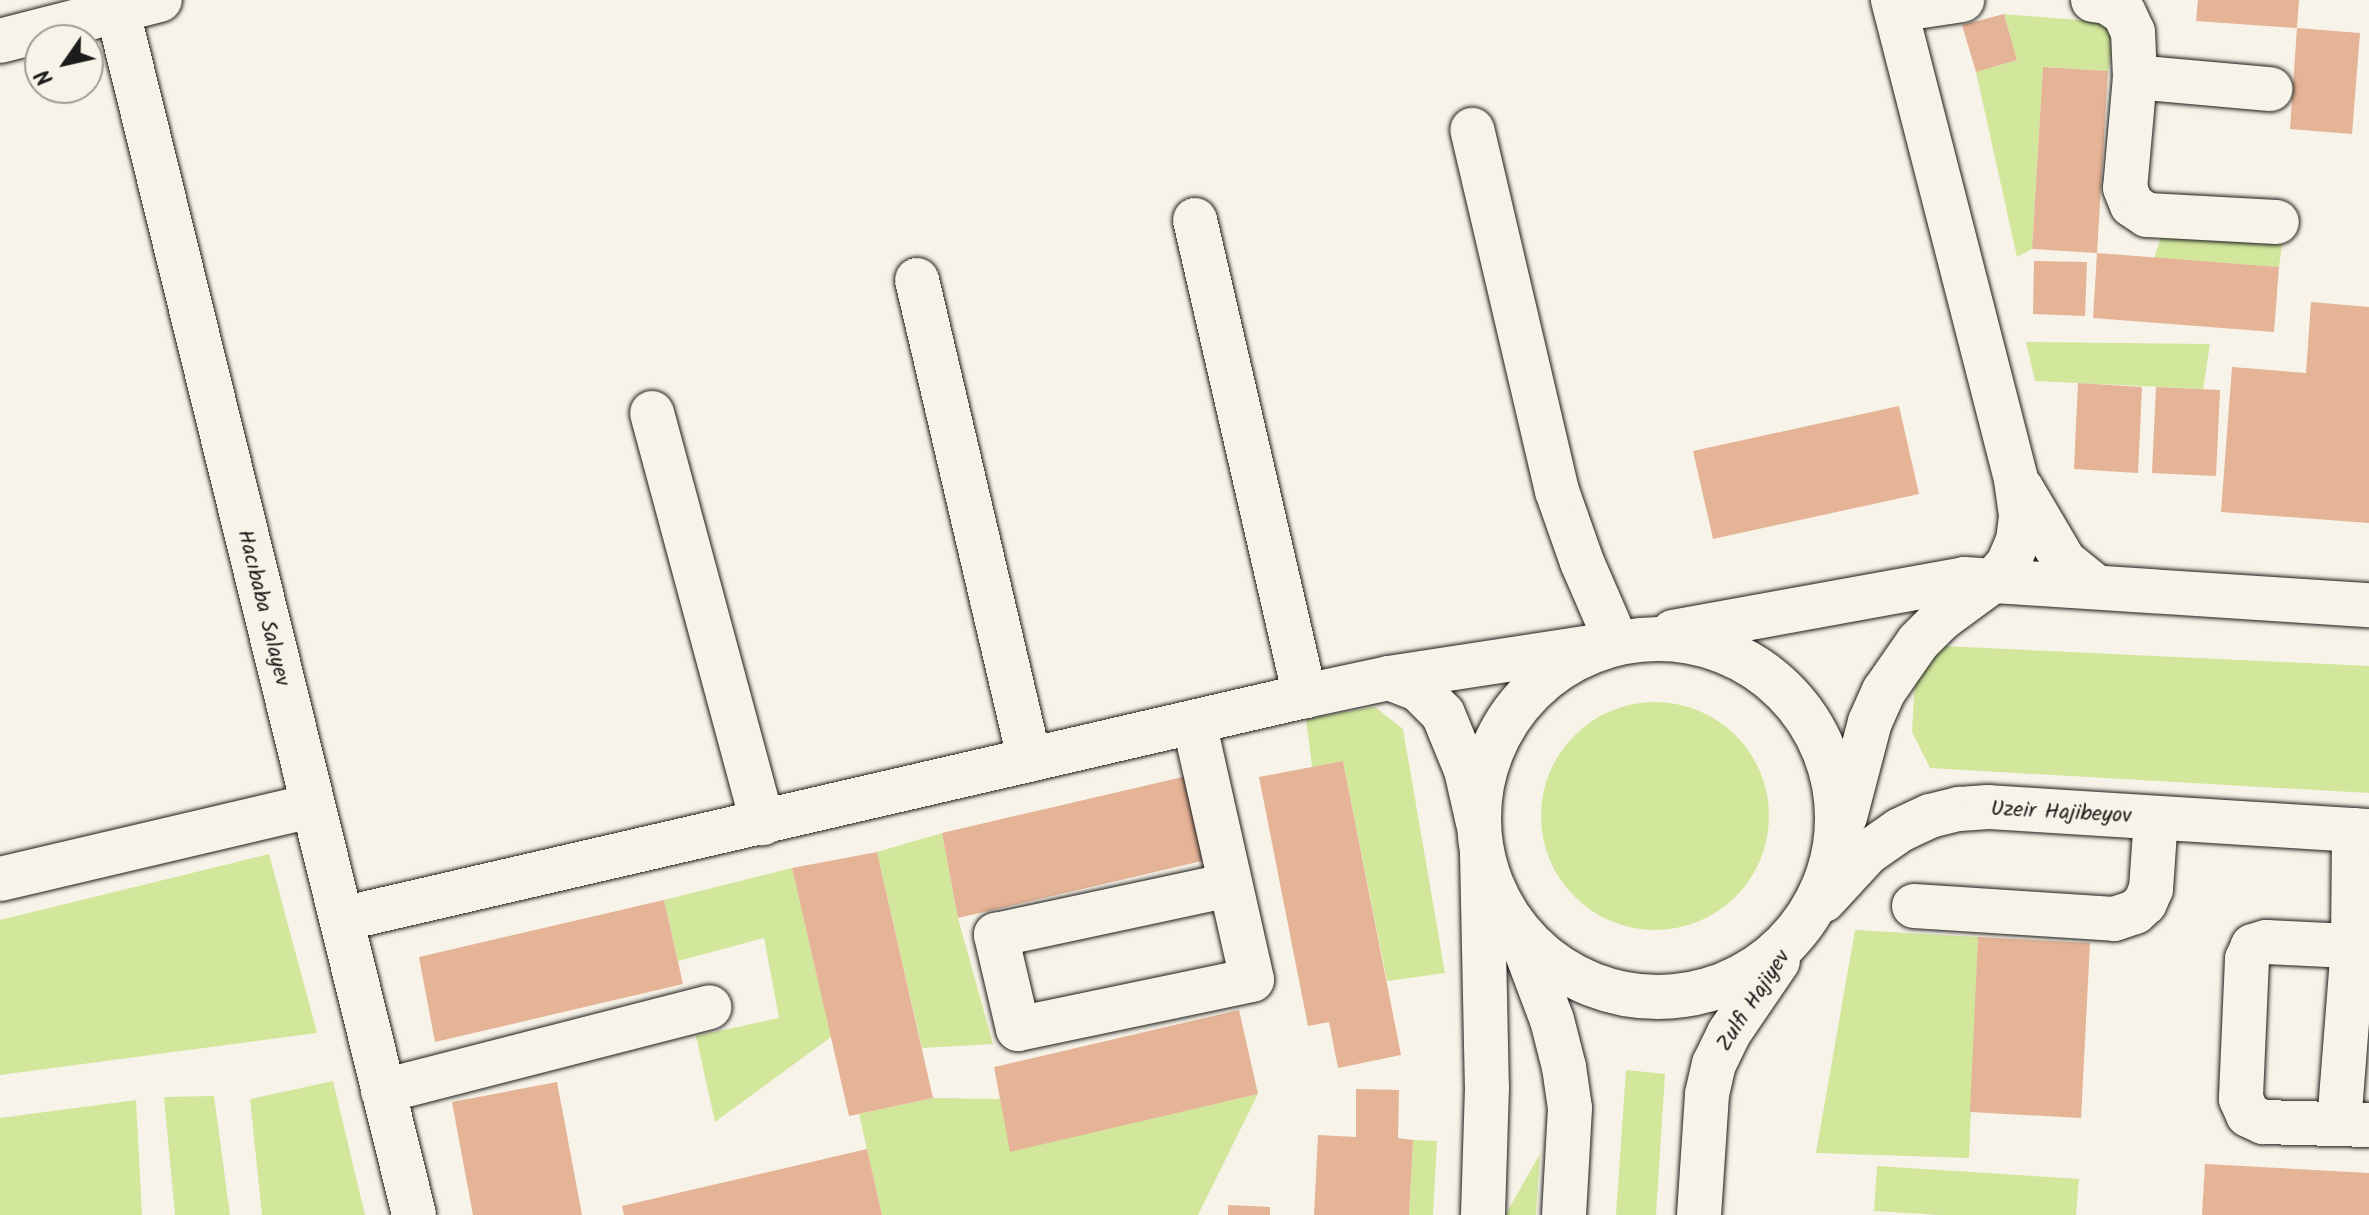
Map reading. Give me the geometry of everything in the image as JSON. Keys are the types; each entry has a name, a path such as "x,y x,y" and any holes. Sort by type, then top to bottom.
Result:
{"street":[{"path":"0,41 116,5 160,0"},
{"path":"1523,943 1583,981 1621,994 1660,998 1700,994 1737,981 1771,959 1799,931 1818,901 1832,867 1870,722 1884,691 1918,642 1941,619 1994,580 2008,564 2018,541 2021,515 2016,479 1894,5 1962,0"},
{"path":"2093,0 2107,2 2124,13 2133,32 2135,77 2125,188 2132,205 2147,215 2277,222"},
{"name":"Hacıbaba Salayev","path":"116,5 414,1215"},
{"path":"2135,77 2270,89"},
{"path":"1472,130 1557,491 1582,562 1617,643"},
{"path":"1195,220 1305,696"},
{"path":"917,280 1030,760"},
{"path":"652,413 763,823"},
{"path":"2016,479 2049,542 2077,575 2096,587"},
{"path":"342,919 1389,678 1617,643 1930,583 1994,580 2369,605"},
{"path":"1483,1215 1487,1087 1480,838 1484,774 1502,728 1532,690 1571,660 1617,643 1666,638 1712,646 1753,665 1789,695 1817,733 1833,776 1838,822 1832,867"},
{"path":"1389,678 1418,689 1443,714 1466,770 1490,881 1523,943 1552,1020 1570,1108 1564,1215"},
{"path":"1194,722 1252,980 1018,1029 996,935 1230,885"},
{"path":"0,879 312,806"},
{"name":"Uzeir Hajibeyov","path":"1799,931 1867,853 1900,830 1930,816 1959,809 1988,807 2361,830"},
{"path":"1914,906 2114,919 2135,912 2145,903 2151,889 2156,818"},
{"path":"2361,830 2361,947 2354,1124 2263,1122 2248,1115 2241,1099 2247,959 2253,946 2266,942 2361,947"},
{"name":"Zulfi Hajiyev","path":"1699,1215 1707,1094 1714,1064 1744,1010 1799,931"},
{"path":"383,1091 709,1007"}],"green space":[{"path":"2004,14 2117,23 2108,71 2043,67 2032,249 2017,257 1976,72 2017,60"},
{"path":"2166,221 2284,229 2279,267 2154,258"},
{"path":"2026,342 2210,344 2203,389 2035,381"},
{"path":"1943,646 2369,666 2369,793 1930,768 1912,732 1915,679"},
{"path":"1655,702 1698,711 1735,736 1760,773 1769,816 1760,859 1735,896 1698,921 1655,930 1612,921 1575,896 1550,859 1541,816 1550,773 1575,736 1612,711"},
{"path":"1375,707 1403,729 1445,973 1387,981 1343,761 1312,767 1306,719"},
{"path":"942,833 958,918 993,1044 922,1048 877,852"},
{"path":"269,854 317,1033 0,1075 0,920"},
{"path":"792,868 831,1037 715,1122 696,1036 779,1018 764,938 678,961 664,900"},
{"path":"1855,930 1978,937 1969,1158 1816,1153"},
{"path":"1626,1070 1665,1074 1656,1215 1616,1215"},
{"path":"333,1081 365,1215 262,1215 250,1099"},
{"path":"1258,1094 1198,1215 882,1215 859,1114 933,1098 1000,1099 1011,1151"},
{"path":"214,1096 230,1215 175,1215 164,1097"},
{"path":"136,1100 142,1215 0,1215 0,1118"},
{"path":"1413,1140 1437,1141 1433,1215 1409,1215"},
{"path":"1540,1154 1536,1215 1506,1215 1507,1212"},
{"path":"1877,1166 2079,1179 2076,1215 1940,1215 1874,1211"}],"building":[{"path":"2198,0 2299,0 2297,28 2196,21"},
{"path":"2004,14 2017,60 1976,72 1962,25"},
{"path":"2297,28 2360,33 2352,134 2290,129"},
{"path":"2043,67 2108,71 2097,253 2032,249"},
{"path":"2097,253 2279,267 2274,332 2093,318"},
{"path":"2034,261 2087,262 2085,316 2033,314"},
{"path":"2311,302 2369,307 2369,523 2221,512 2232,367 2306,373"},
{"path":"2078,383 2142,387 2138,473 2074,469"},
{"path":"2156,387 2220,390 2216,476 2152,473"},
{"path":"1899,406 1919,494 1713,539 1693,451"},
{"path":"1343,761 1401,1055 1338,1068 1329,1022 1308,1026 1259,777"},
{"path":"1187,776 1206,860 958,918 942,833"},
{"path":"877,852 933,1098 849,1116 792,868"},
{"path":"664,900 683,984 435,1042 419,957"},
{"path":"1978,937 2090,943 2081,1118 1970,1112"},
{"path":"1239,1010 1258,1094 1010,1152 994,1067"},
{"path":"557,1082 582,1215 473,1215 452,1102"},
{"path":"1356,1089 1399,1090 1398,1138 1413,1140 1409,1215 1314,1215 1318,1135 1356,1137"},
{"path":"867,1149 882,1215 624,1215 622,1206"},
{"path":"2205,1164 2369,1173 2369,1215 2202,1215"},
{"path":"1228,1205 1270,1207 1270,1215 1228,1215"}]}
